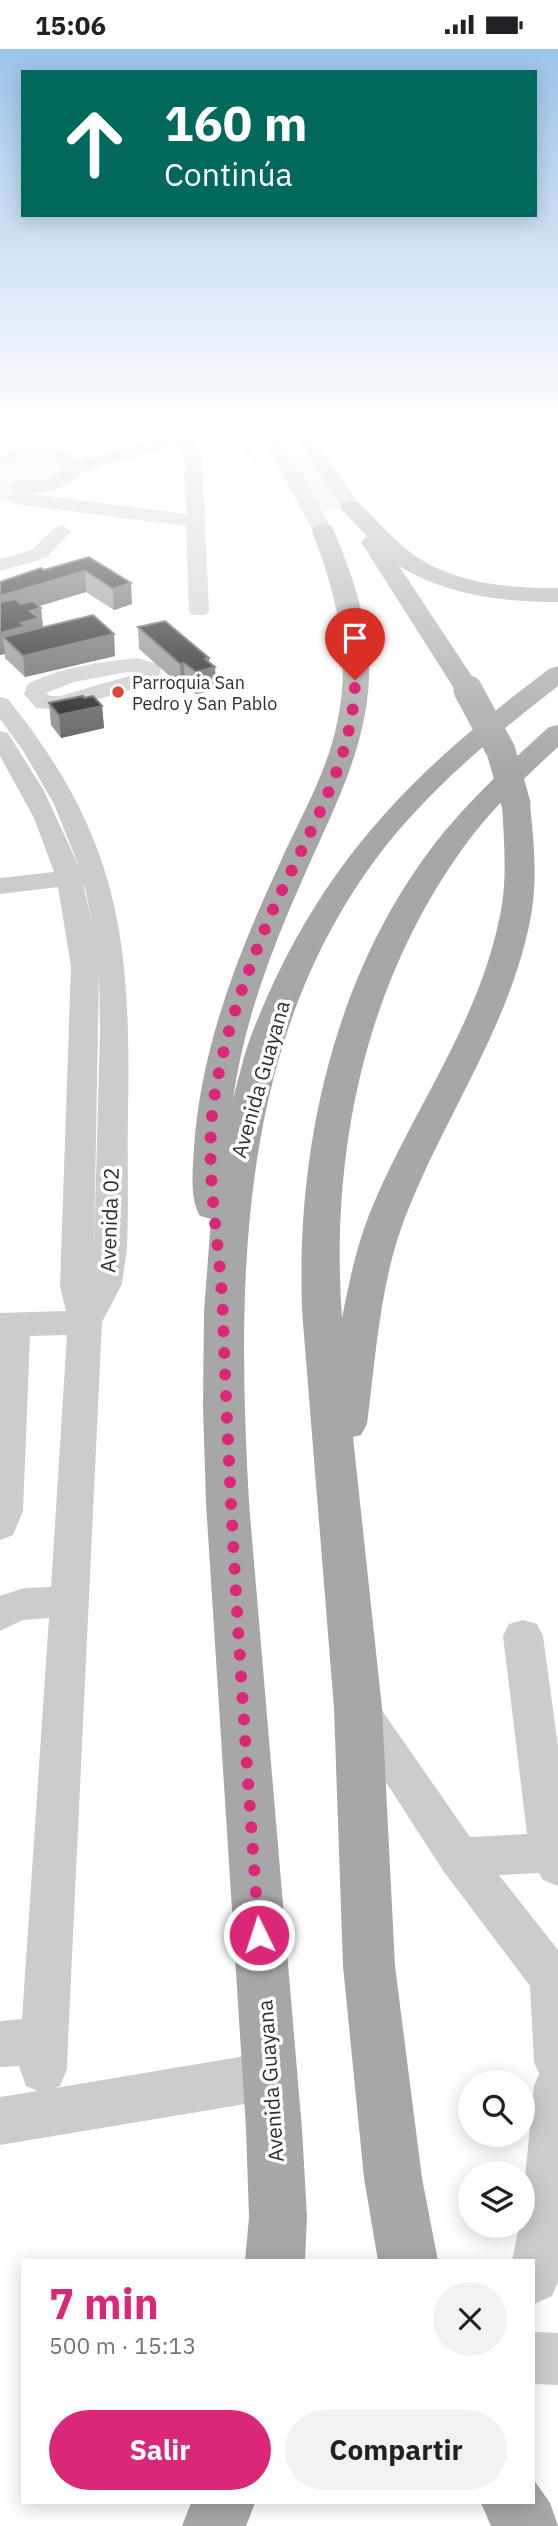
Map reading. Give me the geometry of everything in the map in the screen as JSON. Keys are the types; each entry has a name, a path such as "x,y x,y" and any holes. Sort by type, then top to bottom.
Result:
{"main road":[{"path":"223,1314 209,1166 214,1103 223,1052 248,972 266,927 345,751 355,700 355,639 344,582 327,542"},
{"path":"337,1489 358,1337 386,1221 421,1138 482,1022 510,949 518,911 522,867 516,804 501,751 468,690 373,542"},
{"path":"387,542 405,559 434,575 483,589 558,595"},
{"name":"Avenida Guayana","path":"275,2259 278,2217 270,2076 226,1450 223,1314 228,1220 247,1111 271,1029 303,952 351,871 404,805 471,741 558,674"},
{"path":"408,2259 395,2205 369,1966 358,1709 322,1316 320,1250 328,1149 345,1057 376,968 406,908 444,851 497,790 558,733"},
{"path":"214,2526 223,2504"},
{"path":"514,2504 527,2526"}],"street":[{"path":"1,553 39,554 51,542"},
{"path":"196,542 199,611"},
{"path":"1,705 37,698"},
{"name":"Avenida 02","path":"1,705 40,756 64,799 81,877 80,922 85,966 77,1286 85,1322"},
{"name":"Avenida 02","path":"0,738 37,797 81,877"},
{"path":"0,886 81,877"},
{"path":"0,1525 4,1511 7,1325 85,1322 44,2055 0,2044"},
{"path":"0,1615 8,1607 36,1603 70,1603"},
{"path":"459,1858 555,1859 523,1636"},
{"path":"358,1709 459,1858 555,1979 558,2062"},
{"path":"0,2121 270,2076"},
{"path":"535,2274 544,2234 554,2154 558,2086"},
{"path":"535,2358 558,2359"}],"building":[{"path":"89,557 131,583 113,589 85,571 0,596 0,582 41,568 44,570"},
{"path":"15,599 21,604 33,601 41,608 30,611 39,618 21,623 26,626 0,633 0,602"},
{"path":"93,615 114,634 23,656 3,637"},
{"path":"165,621 209,658 205,659 215,667 196,672 184,663 180,664 138,627"},
{"path":"93,696 102,706 59,715 49,703"}],"place":[{"name":"Parroquia San Pedro y San Pablo","path":"118,692"}],"route":[{"path":"259,1935 237,1632 228,1476 223,1314 209,1166 214,1103 223,1052 235,1010 271,915 345,751 355,700 355,680"}]}
